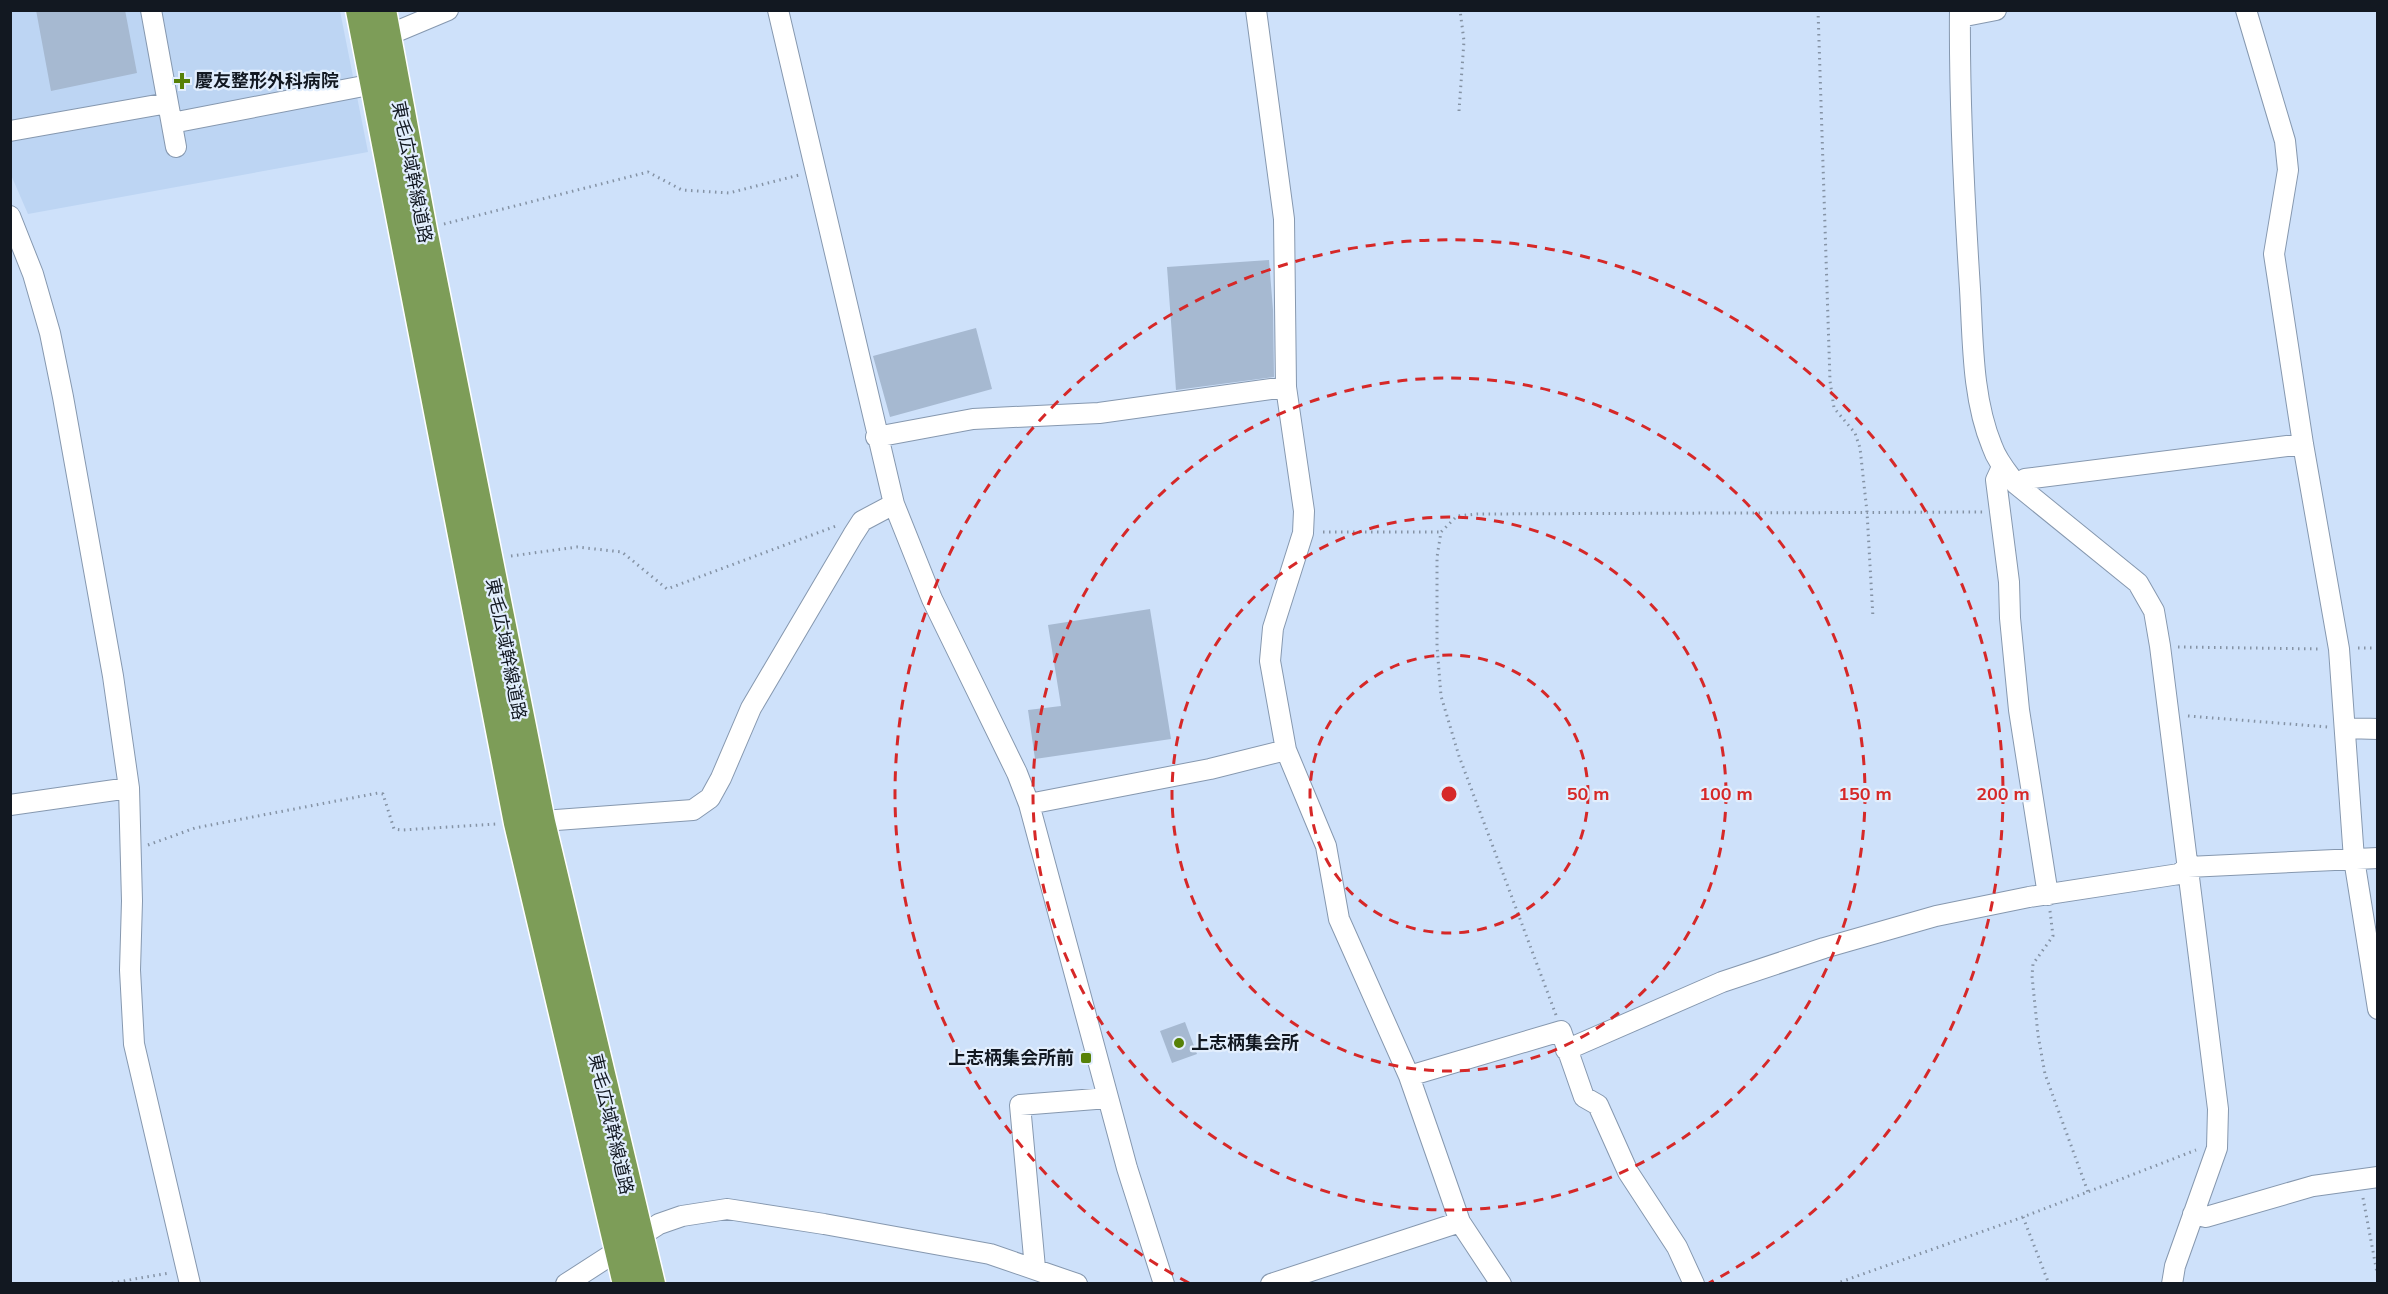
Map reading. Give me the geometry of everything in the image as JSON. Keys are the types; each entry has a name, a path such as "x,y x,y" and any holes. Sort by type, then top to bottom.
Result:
{"highway":[{"name":"東毛広域幹線道路","path":"360,10 529,822 628,1243 627,1284"},
{"name":"東毛広域幹線道路","path":"384,23 488,560 529,822"},
{"name":"東毛広域幹線道路","path":"628,1243 651,1284"}],"street":[{"path":"151,10 176,147"},
{"path":"384,23 448,10"},
{"path":"777,10 876,437 894,504 932,599 1029,804 1127,1168 1164,1284"},
{"path":"1256,10 1284,219 1286,387 1304,511 1303,533 1273,628 1270,661 1286,750 1326,846 1339,920 1409,1076 1460,1222 1501,1284"},
{"path":"1996,10 1960,14 1962,159 1974,356 1980,405 1991,446 2002,467 2016,484 2138,583 2154,611 2170,716 2218,1109 2218,1142 2175,1266 2172,1284"},
{"path":"2246,10 2285,141 2288,170 2274,254 2303,444 2339,649 2354,859 2378,1009"},
{"path":"172,123 374,84"},
{"path":"10,131 168,103"},
{"path":"10,216 33,274 50,333 113,676 129,788 132,901 130,970 134,1044 189,1277"},
{"path":"876,437 974,419 1099,413 1286,387"},
{"path":"2016,484 2025,479 2303,444"},
{"path":"2002,467 1996,480 2019,710 2048,895"},
{"path":"529,822 693,810 710,798 751,708 862,521 894,504"},
{"path":"2344,728 2378,729"},
{"path":"1029,804 1210,769 1286,750"},
{"path":"10,805 129,788"},
{"path":"1566,1050 1722,982 1824,948 1936,916 2180,874 2188,867 2378,858"},
{"path":"1409,1076 1561,1031 1584,1096 1598,1105 1628,1172 1677,1247 1694,1284"},
{"path":"1035,1268 1020,1105 1108,1098"},
{"path":"2193,1214 2206,1217 2313,1186 2368,1178"},
{"path":"566,1284 659,1224 682,1216 727,1209 990,1254 1077,1284"},
{"path":"1271,1284 1460,1222"}],"path":[{"path":"1459,111 1464,41 1460,10"},
{"path":"1818,10 1830,381 1834,408 1855,433 1860,448 1874,618"},
{"path":"423,230 648,172 682,190 729,193 815,171"},
{"path":"1561,1031 1459,756 1441,696 1437,557 1441,532 1457,516 1477,514 2000,512"},
{"path":"488,560 577,547 622,552 667,589 841,524 862,521"},
{"path":"1303,533 1441,532"},
{"path":"2160,646 2378,648"},
{"path":"2170,716 2344,728"},
{"path":"130,851 195,828 378,793 383,794 394,829 529,822"},
{"path":"2048,895 2054,936 2033,964 2032,976 2038,1035 2045,1074 2088,1192"},
{"path":"1835,1284 2023,1217 2218,1142"},
{"path":"2368,1178 2378,1278"},
{"path":"2023,1217 2049,1284"},
{"path":"106,1284 189,1277"}],"shaded area":[{"name":"慶友整形外科病院","path":"10,11 340,11 368,152 28,214 11,175"}],"building":[{"path":"36,10 125,10 137,73 51,91"},
{"path":"1269,260 1273,310 1274,377 1176,390 1167,267"},
{"path":"976,328 992,389 890,417 873,356"},
{"path":"1150,609 1171,739 1035,759 1028,710 1061,706 1048,625"},
{"name":"上志柄集会所","path":"1185,1022 1197,1054 1172,1063 1160,1031"}],"place":[{"name":"慶友整形外科病院","path":"182,81"},
{"name":"上志柄集会所","path":"1179,1043"},
{"name":"上志柄集会所前","path":"1086,1058"}]}
